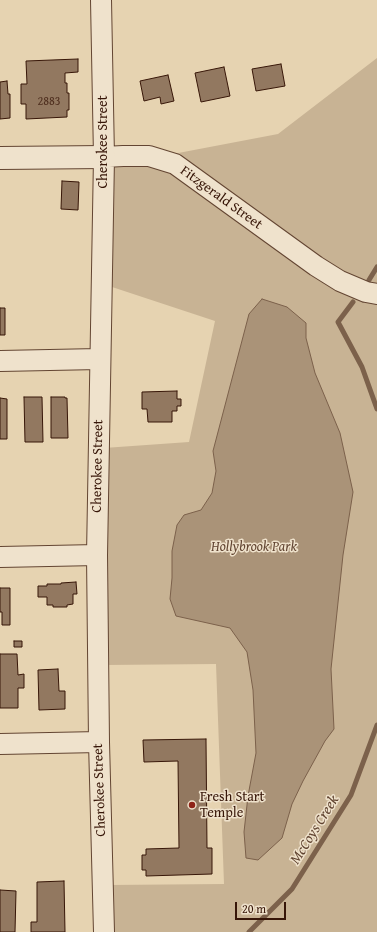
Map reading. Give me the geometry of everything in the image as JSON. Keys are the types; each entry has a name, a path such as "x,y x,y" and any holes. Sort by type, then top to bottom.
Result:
{"street":[{"name":"Cherokee Street","path":"101,0 104,157 99,360 97,555 99,742 104,932"},
{"name":"Fitzgerald Street","path":"0,158 149,156 175,164 316,266 340,280 366,292 377,294"},
{"path":"0,361 99,360"},
{"path":"0,557 97,555"},
{"path":"0,744 99,742"}],"green space":[{"name":"Hollybrook Park","path":"377,58 377,932 110,932 109,885 224,884 216,664 105,665 104,448 189,442 215,321 109,286 110,166 278,134"}],"shaded area":[{"path":"262,299 287,307 306,323 306,338 315,373 340,433 353,492 343,555 331,669 334,729 325,741 292,804 282,838 258,860 246,858 244,832 248,796 256,753 253,690 247,652 230,628 176,616 170,599 172,551 177,525 184,515 201,510 212,493 216,471 213,451 249,314"}],"building":[{"path":"78,59 78,72 65,73 67,93 69,93 69,110 67,110 67,117 26,119 26,104 21,104 21,84 27,84 26,61"},
{"path":"281,64 285,86 256,91 252,69"},
{"path":"224,67 230,96 201,102 195,73"},
{"path":"168,75 174,101 161,104 160,97 144,101 140,81"},
{"path":"7,81 8,94 10,94 10,118 0,119 0,82"},
{"path":"62,181 79,182 78,210 61,209"},
{"path":"0,308 5,308 5,335 0,335"},
{"path":"177,391 177,399 181,399 181,406 177,406 177,411 172,411 172,422 148,422 147,409 142,409 142,392"},
{"path":"24,397 42,397 43,442 25,442"},
{"path":"51,397 67,398 68,438 51,438"},
{"path":"0,398 7,399 7,439 0,439"},
{"path":"76,582 77,594 73,594 73,604 67,605 67,607 53,607 53,605 47,605 47,597 38,597 38,586"},
{"path":"0,588 10,588 10,625 2,625 2,612 0,612"},
{"path":"14,641 22,641 22,647 14,647"},
{"path":"0,654 17,654 18,675 24,674 24,688 18,688 18,708 0,708"},
{"path":"58,669 59,691 65,691 65,709 39,710 38,670"},
{"name":"Fresh Start Temple","path":"206,739 207,848 212,848 212,874 146,876 146,870 142,870 142,855 146,855 146,849 179,848 178,761 144,762 143,740"},
{"path":"64,881 65,932 31,932 31,922 37,922 37,882"},
{"path":"0,890 16,891 15,932 0,932"}],"waterway":[{"name":"McCoys Creek","path":"369,280 377,267"},
{"name":"McCoys Creek","path":"353,302 338,322 362,367 377,409"},
{"name":"McCoys Creek","path":"249,932 292,889 351,795 377,725"}],"place":[{"name":"Fresh Start Temple","path":"192,805"}]}
